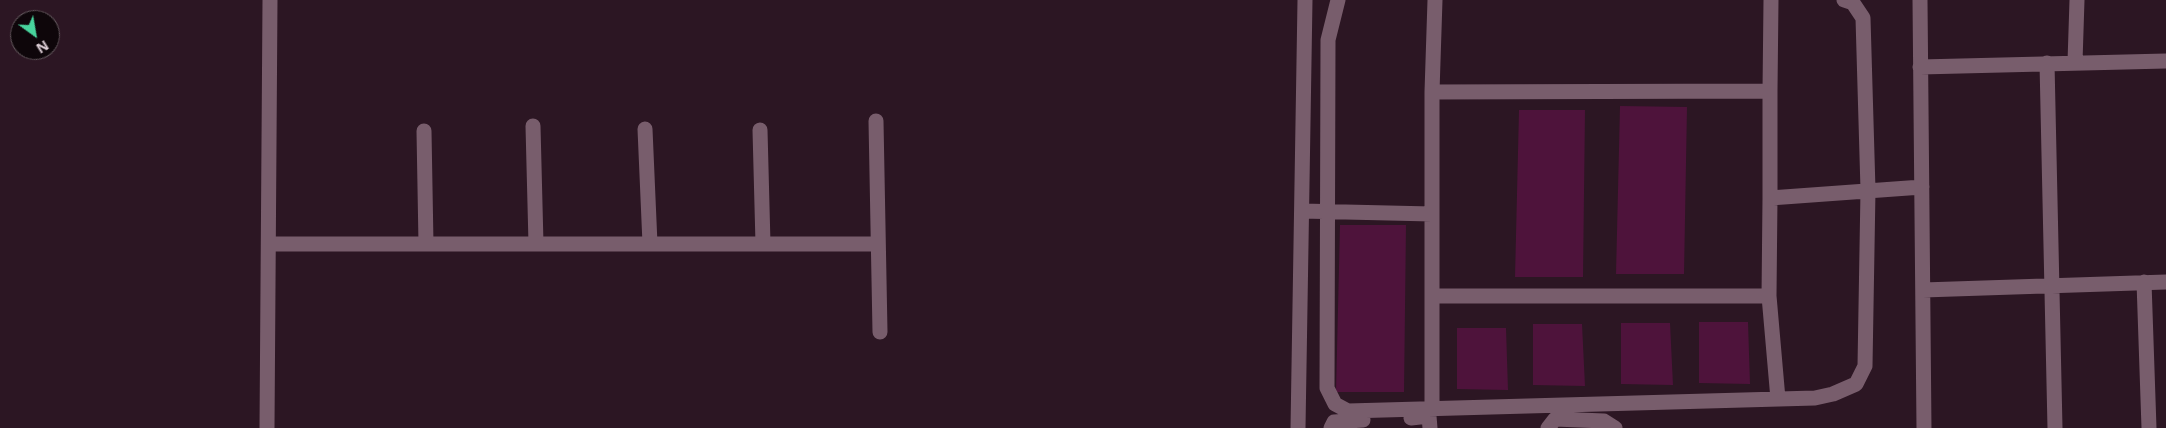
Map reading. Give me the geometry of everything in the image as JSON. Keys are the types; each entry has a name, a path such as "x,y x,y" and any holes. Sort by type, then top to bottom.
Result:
{"street":[{"path":"267,428 270,0"},
{"path":"1298,428 1305,0"},
{"path":"1338,0 1328,40 1327,388 1335,404 1348,411 1815,398 1833,394 1856,384 1865,366 1868,190 1862,18 1854,4 1844,0"},
{"path":"1432,408 1432,92 1435,0"},
{"path":"1771,0 1769,296 1778,399"},
{"path":"1920,0 1924,428"},
{"path":"2075,62 2077,0"},
{"path":"1920,67 2166,60"},
{"path":"2047,63 2055,428"},
{"path":"1432,92 1770,91"},
{"path":"876,121 880,332"},
{"path":"533,126 536,244"},
{"path":"645,130 650,244"},
{"path":"760,130 763,244"},
{"path":"424,131 426,244"},
{"path":"1770,198 1922,187"},
{"path":"1302,211 1432,214"},
{"path":"269,244 878,244"},
{"path":"2144,282 2148,428"},
{"path":"1923,290 2166,282"},
{"path":"1432,296 1769,296"},
{"path":"1331,428 1334,422 1345,420 1429,416 1430,428"},
{"path":"1548,428 1555,419 1604,421 1614,428"}],"building":[{"path":"1620,106 1687,107 1684,274 1616,274"},
{"path":"1519,110 1585,110 1583,277 1515,277"},
{"path":"1340,225 1406,225 1404,392 1336,392"},
{"path":"1699,322 1748,322 1750,384 1699,383"},
{"path":"1621,323 1670,323 1673,385 1621,384"},
{"path":"1533,324 1582,324 1585,386 1533,385"},
{"path":"1457,328 1506,328 1508,390 1457,389"}]}
